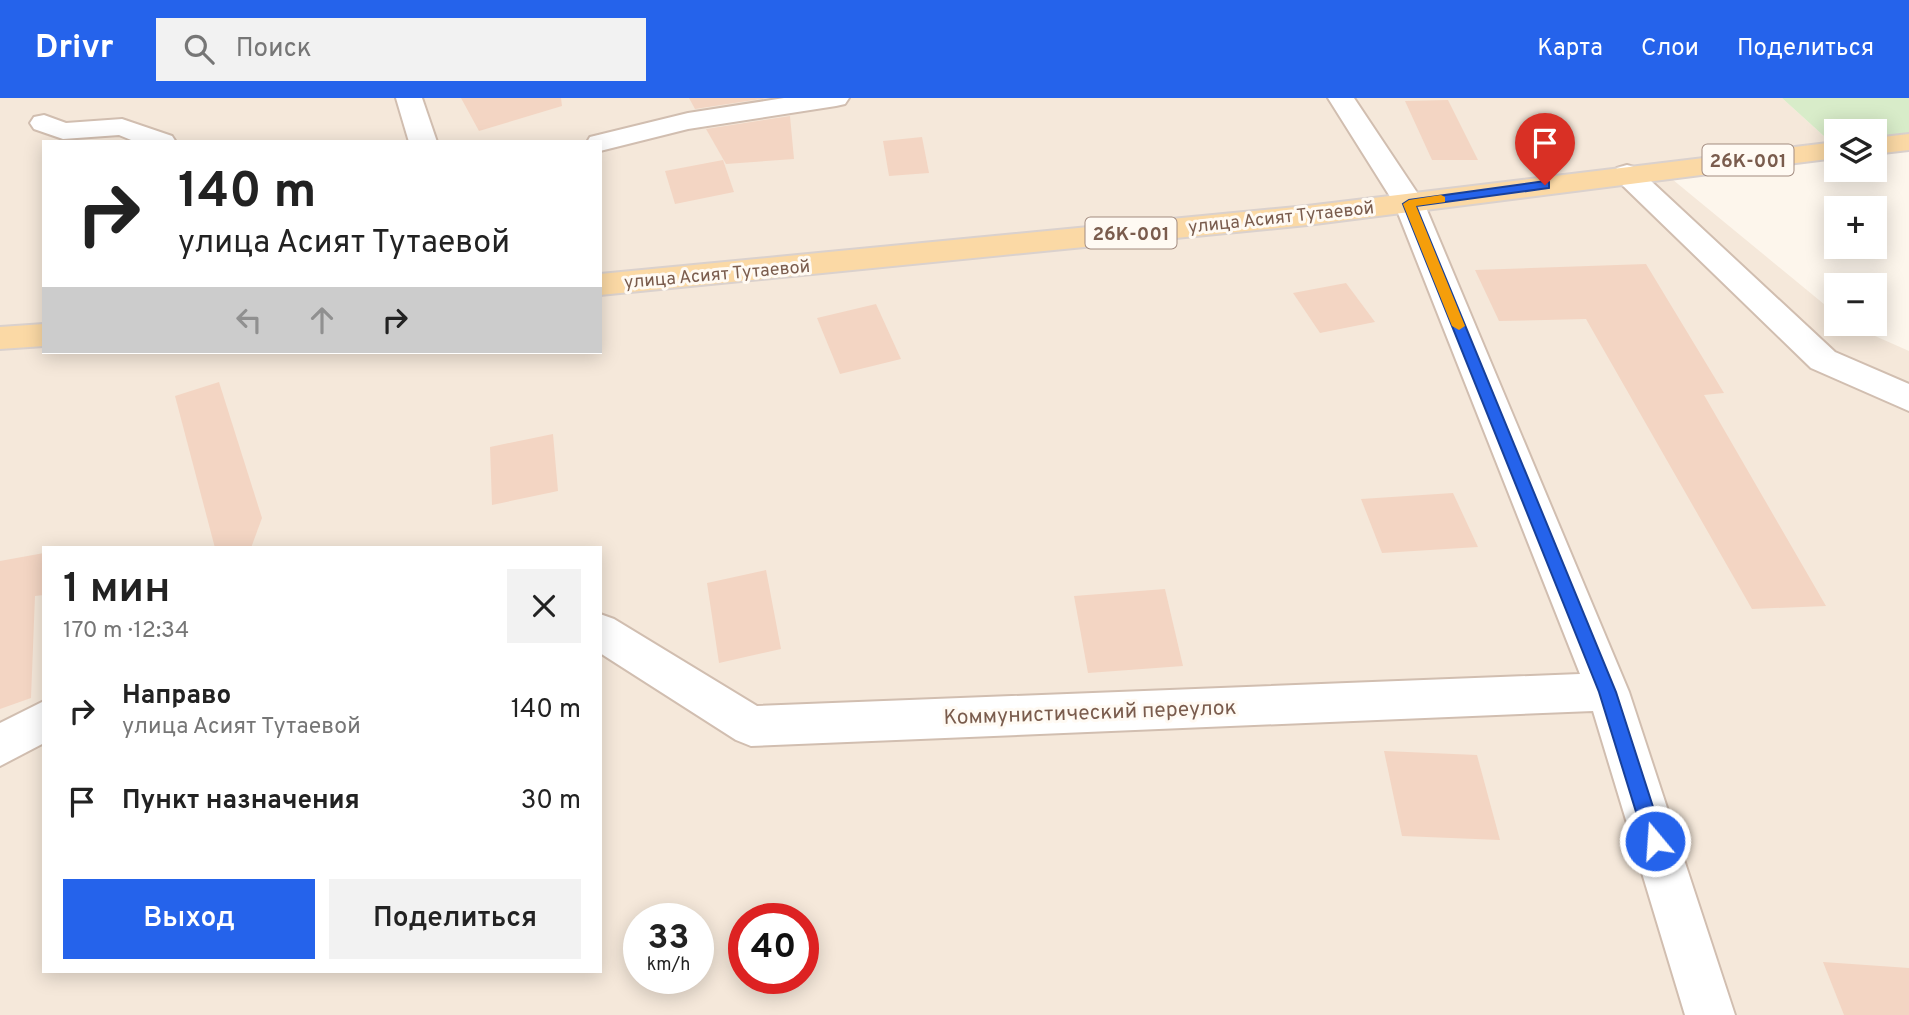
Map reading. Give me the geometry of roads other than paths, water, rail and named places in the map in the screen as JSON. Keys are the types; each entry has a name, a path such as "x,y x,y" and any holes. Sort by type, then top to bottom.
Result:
{"main road":[{"path":"1887,145 1909,142"},
{"name":"улица Асият Тутаевой","path":"602,285 1027,245 1409,204 1627,174 1824,151"},
{"path":"0,338 42,335"}],"street":[{"path":"409,98 422,140"},
{"path":"602,142 688,121 836,98"},
{"path":"1341,98 1409,204 1608,692 1710,1015"},
{"path":"44,123 63,131 122,127 157,140"},
{"path":"1627,174 1823,360 1909,398"},
{"name":"Коммунистический переулок","path":"602,632 751,726 1608,692"},
{"path":"0,746 42,721"}]}
